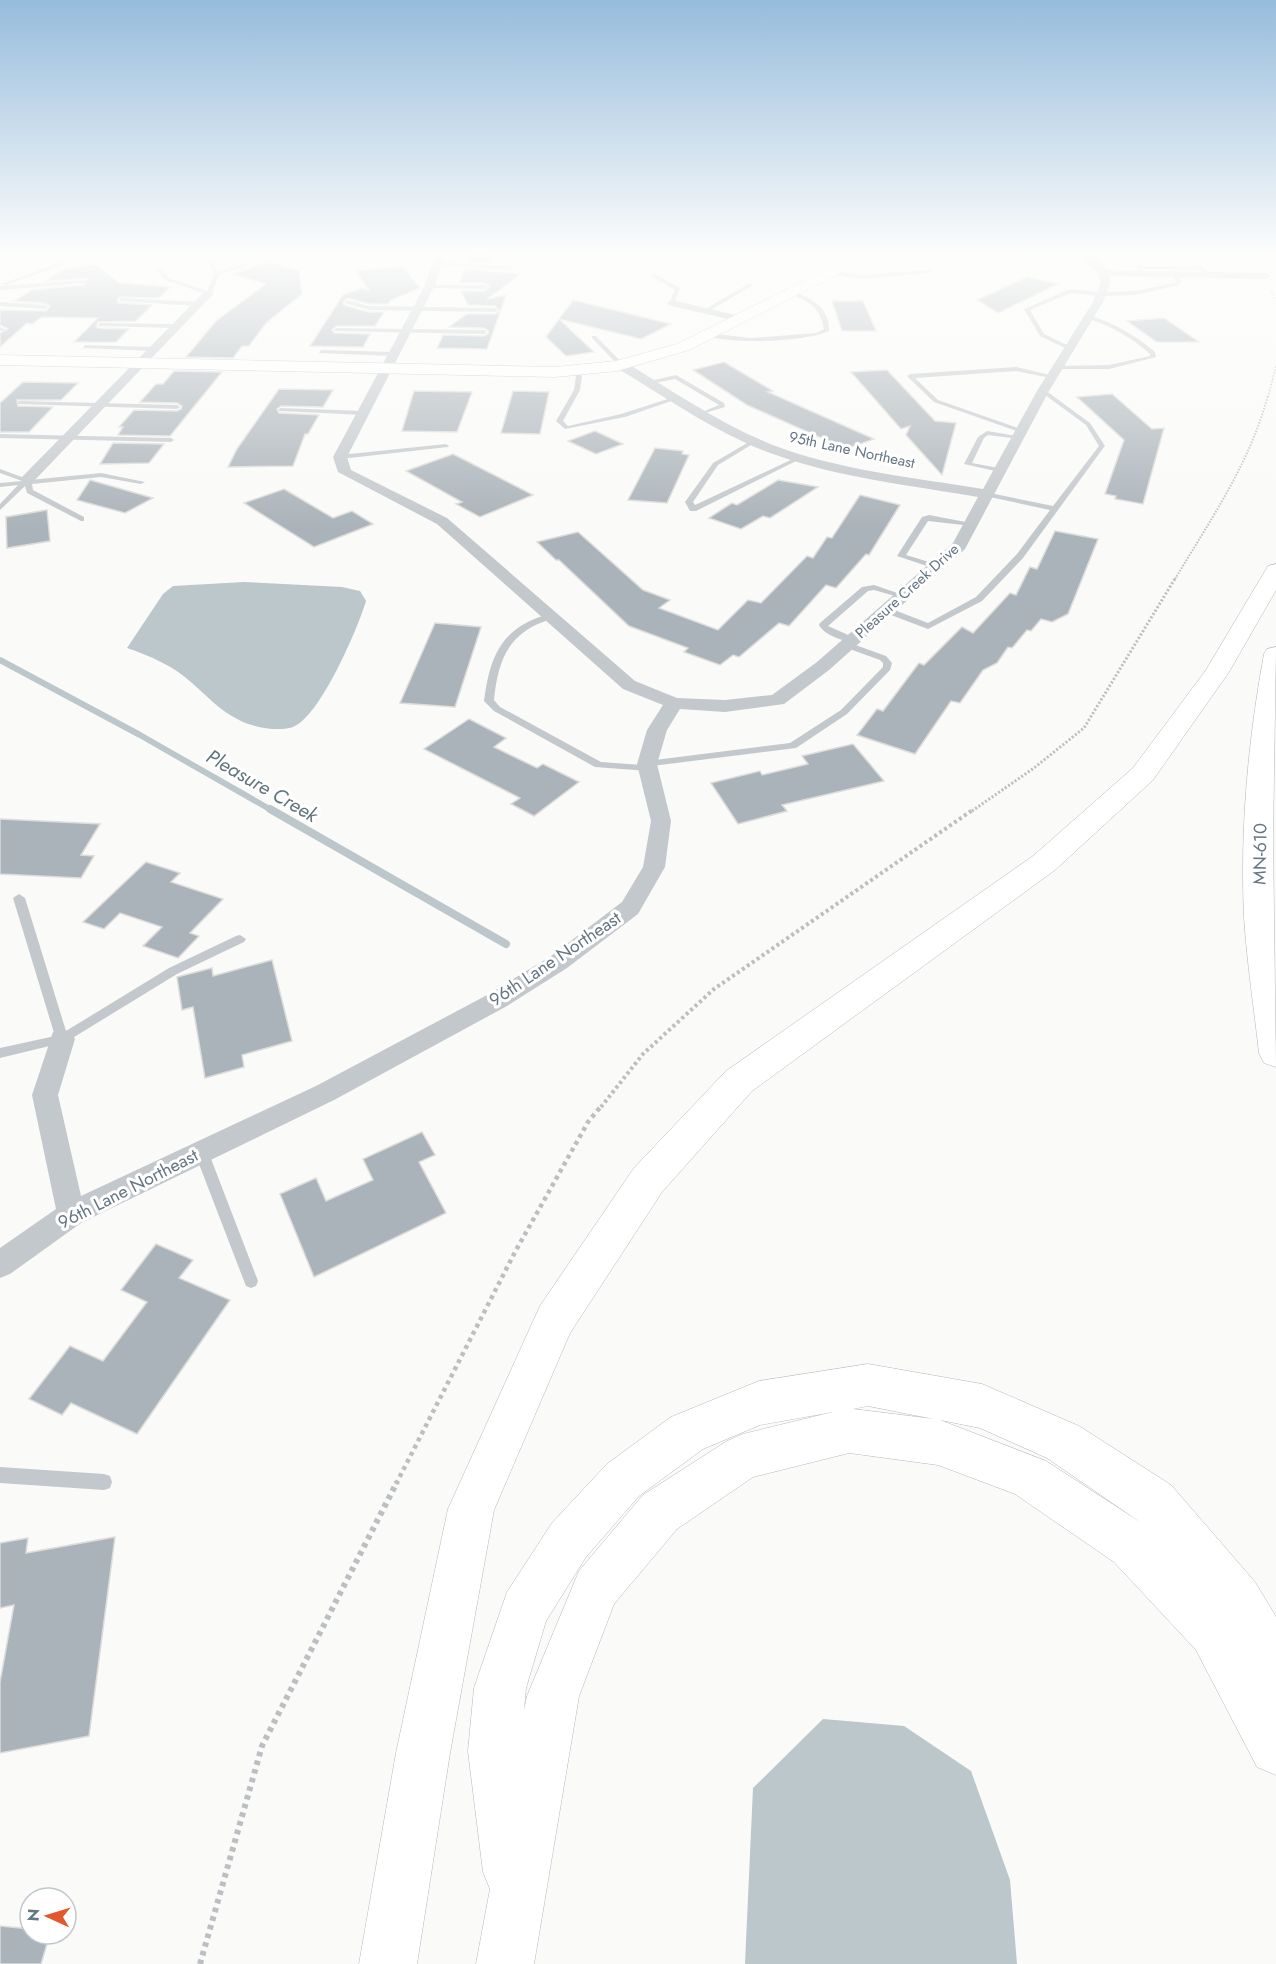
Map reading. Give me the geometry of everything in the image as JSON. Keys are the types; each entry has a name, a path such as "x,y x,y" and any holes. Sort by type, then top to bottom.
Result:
{"main road":[{"path":"0,360 140,364 390,362 573,370 621,364 688,345"},
{"path":"388,1964 423,1752 471,1509 555,1320 648,1180 739,1081 1044,862 1143,774 1218,672 1276,572"},
{"name":"MN-610","path":"1276,654 1266,705 1260,793 1259,888 1276,1053"},
{"path":"515,1900 495,1751 500,1688 525,1610 569,1540 623,1480 687,1433 759,1403 868,1386 982,1406 1063,1442 1154,1502 1238,1599 1276,1667"},
{"path":"505,1964 553,1696 596,1588 660,1512 743,1457 849,1431 938,1442 1030,1477 1131,1545 1214,1632 1276,1748"}],"street":[{"path":"27,480 158,345"},
{"path":"400,345 340,457 345,471 442,521 629,685 674,703 657,730 648,766"},
{"name":"Pleasure Creek Drive","path":"674,703 725,706 777,700 849,643 936,567 959,546 1043,391 1071,345"},
{"name":"95th Lane Northeast","path":"621,364 754,441 778,451 842,468 988,494"},
{"name":"96th Lane Northeast","path":"0,1265 71,1214 325,1093 498,1000 559,962 630,908 654,867 661,821 648,766"},
{"path":"62,1039 45,1095 71,1214"}],"lane":[{"path":"602,345 621,364"},
{"path":"1062,345 1069,348"},
{"path":"1020,434 936,401 910,376 1016,369 1054,372 1108,367 1153,357 1153,353 1144,345"},
{"path":"85,347 154,349"},
{"path":"321,352 390,362"},
{"path":"573,370 579,376 577,390 559,421 567,428 623,416 677,398"},
{"path":"649,382 676,377 722,404 722,407 704,413"},
{"path":"886,610 928,626 979,599 1020,556 1102,446 1089,424 1043,391"},
{"path":"20,403 177,407"},
{"path":"281,410 364,413"},
{"path":"1001,471 968,464 981,437 987,433 1020,434"},
{"path":"0,436 171,440"},
{"path":"754,441 715,464 688,502 693,509 801,457"},
{"path":"340,457 446,446"},
{"path":"0,471 27,480"},
{"path":"0,485 27,480 101,475 141,482"},
{"path":"0,508 27,480"},
{"path":"27,480 30,491 81,519"},
{"path":"988,494 1055,509"},
{"path":"936,567 901,556 925,519 929,517 972,524"},
{"path":"549,617 525,625 510,638 499,658 489,701 497,710 599,765 648,766 793,746 844,712 887,668 888,663 883,658 825,629 823,625 865,589 874,587 902,596"},
{"path":"20,898 62,1039"},
{"path":"0,1053 62,1039 173,971 240,939"},
{"path":"201,1151 251,1281"},
{"path":"0,1475 104,1482"}],"shaded area":[{"path":"244,582 342,587 360,591 366,601 347,650 326,690 304,720 293,727 265,728 239,720 220,708 177,671 127,648 163,594 173,586"},
{"path":"823,1719 904,1726 971,1771 1010,1880 1017,1964 745,1964 753,1788"}],"building":[{"path":"196,345 250,345 242,346 233,358 186,357"},
{"path":"311,345 364,345 363,347"},
{"path":"439,345 489,345 487,349 437,348"},
{"path":"554,345 586,345 594,352 566,356"},
{"path":"724,362 773,391 768,392 874,439 846,449 747,405 693,370"},
{"path":"887,370 935,421 956,423 942,475 906,435 910,426 901,429 851,372"},
{"path":"174,371 222,372 170,436 118,435 123,427 119,427 134,410 177,411 181,409 182,406 177,403 140,402 156,384 163,384"},
{"path":"23,382 78,383 61,400 17,400 18,406 53,407 29,432 0,432 0,403"},
{"path":"279,389 333,390 323,407 281,406 277,409 279,413 319,415 308,434 305,434 293,466 228,467 237,449"},
{"path":"414,391 472,392 457,432 402,431"},
{"path":"513,391 549,392 540,434 501,433"},
{"path":"1112,394 1152,429 1164,428 1143,504 1115,499 1116,496 1105,494 1124,440 1077,397"},
{"path":"595,431 623,444 596,454 568,441"},
{"path":"113,443 164,444 149,463 100,464"},
{"path":"655,448 683,451 682,454 689,455 667,503 628,500"},
{"path":"453,454 533,495 480,517 456,504 462,502 406,471"},
{"path":"90,480 153,498 125,513 77,500"},
{"path":"778,480 818,487 770,518 763,516 741,529 709,518 732,503 737,505"},
{"path":"284,489 333,518 352,511 373,524 314,547 244,503"},
{"path":"860,495 900,505 869,555 866,554 836,588 826,585 789,626 779,623 739,657 733,655 720,665 684,652 688,648 629,626 537,542 578,532 643,590 670,600 659,608 718,630 748,600 761,603 807,556 813,558 827,537 832,538"},
{"path":"47,510 50,541 7,548 6,517"},
{"path":"1055,531 1098,539 1068,614 1052,622 1041,619 1031,631 1027,630 1012,648 1008,647 997,663 983,670 960,703 951,701 915,754 857,735 877,709 883,711 919,663 924,665 962,627 973,633 1010,593 1016,595 1030,567 1037,569"},
{"path":"435,623 481,627 455,707 400,703"},
{"path":"469,719 506,738 494,747 537,768 543,764 579,782 534,816 511,804 520,798 424,749"},
{"path":"853,744 884,781 782,805 787,811 738,824 711,783 760,771 762,775 808,764 802,756"},
{"path":"0,819 100,824 81,855 94,856 81,878 0,874"},
{"path":"146,862 180,873 171,882 223,899 190,933 199,936 178,958 143,946 162,927 120,913 104,929 83,922"},
{"path":"272,960 292,1041 242,1055 244,1067 205,1078 193,1007 182,1010 177,977 212,968 213,976"},
{"path":"422,1132 435,1155 419,1162 446,1213 314,1277 280,1194 316,1178 326,1201 373,1180 363,1159"},
{"path":"156,1244 193,1260 179,1278 230,1300 137,1434 71,1403 62,1415 29,1399 70,1346 103,1361 147,1302 121,1290"},
{"path":"115,1537 89,1736 0,1753 0,1682 14,1605 0,1608 0,1543 28,1538 26,1553"},
{"path":"0,1926 18,1928 18,1946 46,1946 41,1964 0,1964"}],"waterway":[{"name":"Pleasure Creek","path":"0,660 140,735 273,811"},
{"name":"Pleasure Creek","path":"270,809 506,944"}]}
